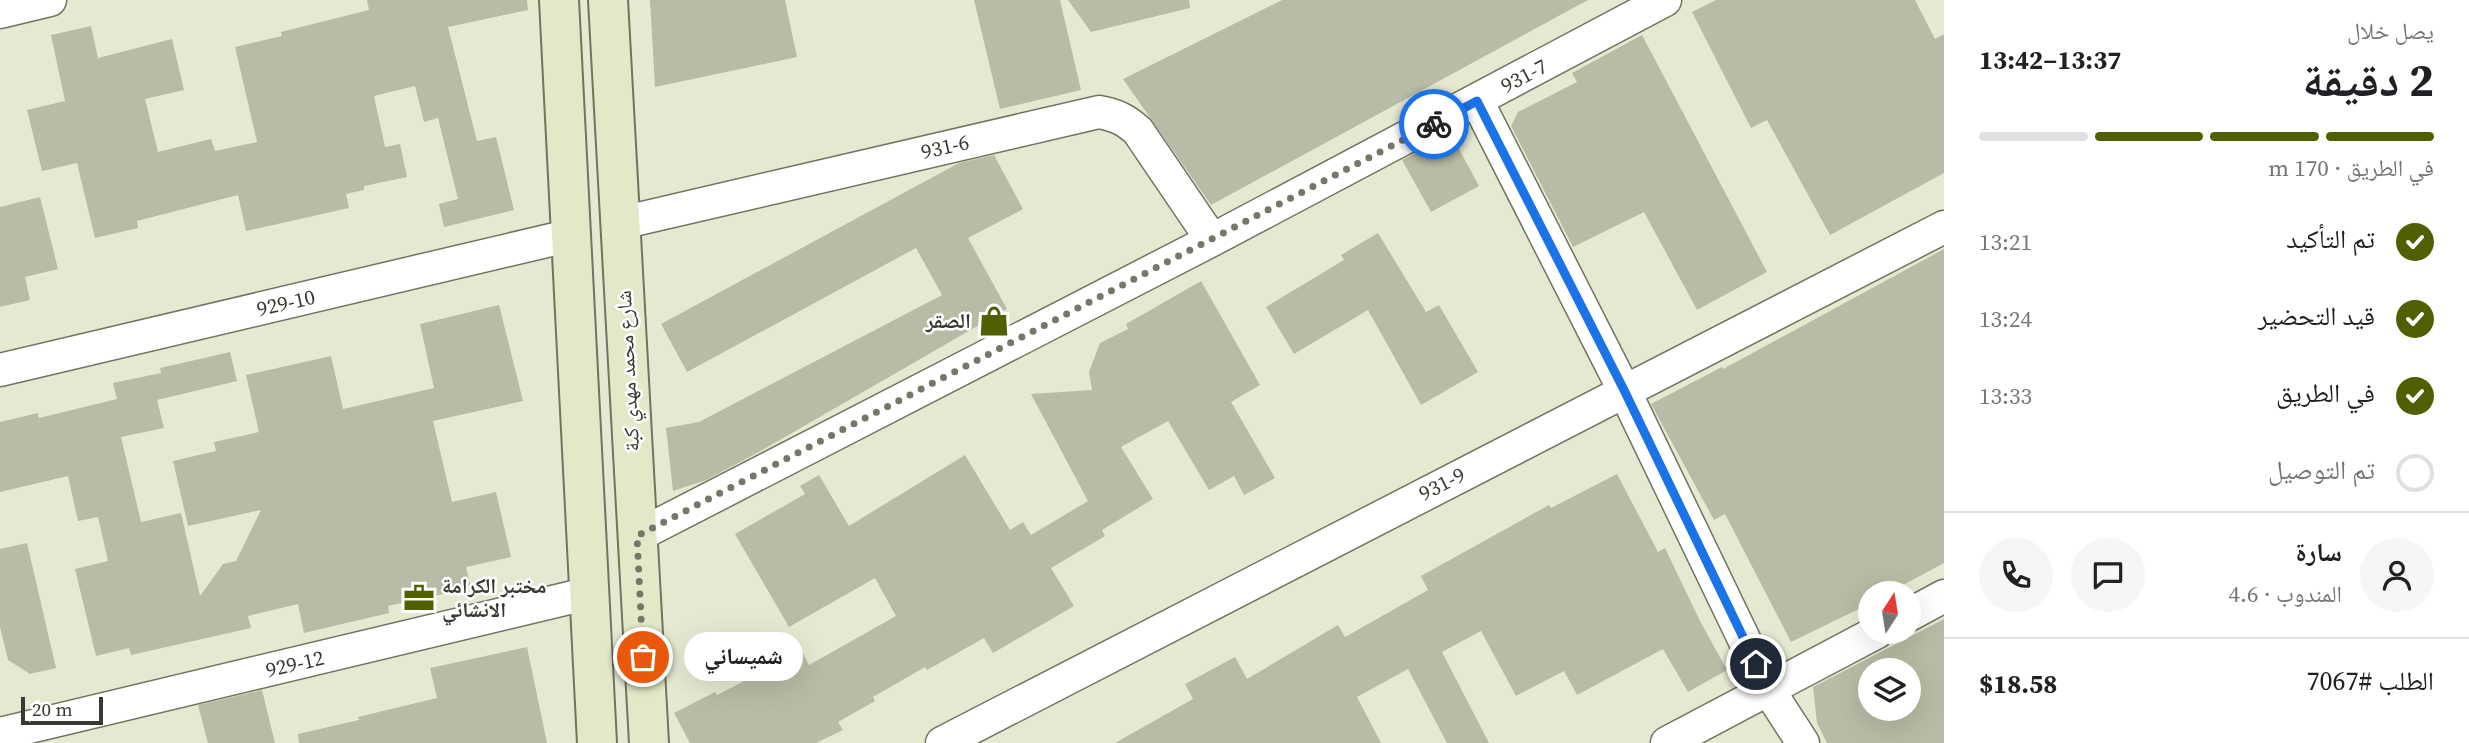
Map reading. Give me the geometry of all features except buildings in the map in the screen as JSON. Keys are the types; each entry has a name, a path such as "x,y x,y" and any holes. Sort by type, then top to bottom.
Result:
{"street":[{"path":"0,12 50,0"},
{"path":"559,0 597,743"},
{"name":"شارع محمد مهدي كبة","path":"608,0 649,743"},
{"name":"931-7","path":"637,536 1212,240 1665,0"},
{"path":"1477,101 1624,390 1768,689 1803,743"},
{"name":"931-6","path":"621,223 1099,112 1127,121 1138,131 1212,240"},
{"name":"931-9","path":"942,743 1944,227"},
{"name":"929-10","path":"0,370 572,235"},
{"name":"929-12","path":"0,734 590,593"},
{"path":"1922,608 1944,596"},
{"path":"1667,743 1858,642"},
{"path":"595,695 646,705"}],"way so far":[{"path":"643,657 637,536 1434,124"}],"place":[{"name":"الصقر","path":"994,321"},
{"name":"مختبر الكرامة الانشائي","path":"419,598"},
{"name":"شميساني","path":"643,657"}],"route":[{"path":"1434,124 1477,101 1624,390 1756,664"}]}
